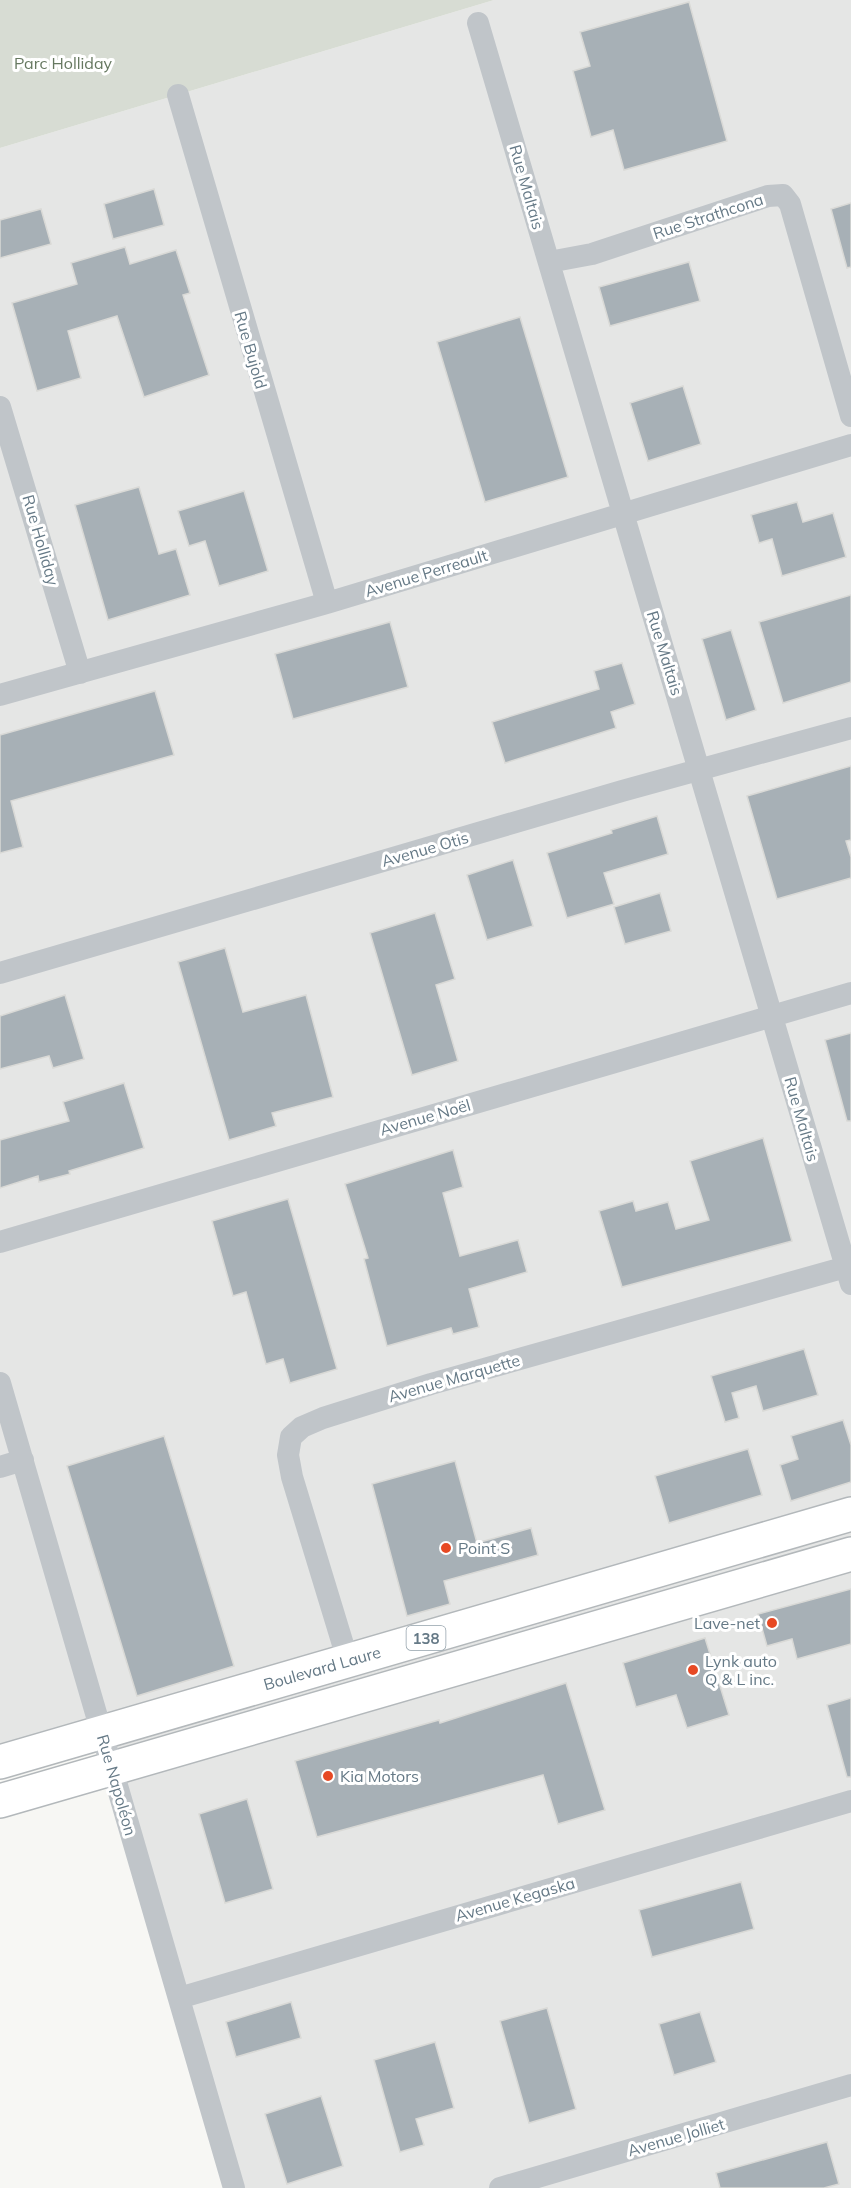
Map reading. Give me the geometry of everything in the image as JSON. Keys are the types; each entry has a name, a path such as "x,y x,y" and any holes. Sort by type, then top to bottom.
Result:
{"highway":[{"name":"Boulevard Laure","path":"0,1762 851,1514"},
{"name":"138","path":"0,1801 851,1554"}],"street":[{"name":"Rue Maltais","path":"478,23 849,1276"},
{"name":"Rue Bujold","path":"178,95 327,603"},
{"name":"Rue Strathcona","path":"549,262 592,254 768,196 783,195 790,204 851,416"},
{"name":"Rue Holliday","path":"0,407 80,673"},
{"name":"Avenue Perreault","path":"0,696 327,603 851,445"},
{"name":"Avenue Otis","path":"0,973 622,791 700,772 851,728"},
{"name":"Avenue Noël","path":"0,1242 851,993"},
{"name":"Avenue Marquette","path":"348,1660 292,1477 288,1455 291,1437 302,1427 344,1410 431,1384 849,1276"},
{"name":"Rue Napoléon","path":"0,1383 234,2188"},
{"path":"0,1467 23,1460"},
{"name":"Avenue Kegaska","path":"179,1998 851,1801"},
{"name":"Avenue Jolliet","path":"500,2188 851,2085"}],"shaded area":[{"path":"494,0 851,0 851,2188 228,2188 102,1732 0,1762 0,148"}],"green space":[{"name":"Parc Holliday","path":"0,0 494,0 0,148"}],"building":[{"path":"689,2 727,141 624,170 613,130 591,137 573,71 590,66 580,32"},
{"path":"154,189 164,225 113,239 104,204"},
{"path":"851,203 851,267 847,268 831,209"},
{"path":"41,209 51,244 0,258 0,220"},
{"path":"125,247 130,264 176,250 190,293 183,295 209,375 144,397 117,316 68,331 81,378 37,391 12,303 77,284 71,263"},
{"path":"689,262 700,301 610,326 599,287"},
{"path":"520,317 568,477 485,502 437,342"},
{"path":"683,386 701,444 648,461 630,403"},
{"path":"139,487 159,554 176,549 190,595 108,620 75,505"},
{"path":"244,491 268,571 219,586 205,541 189,546 178,511"},
{"path":"797,502 803,522 833,513 846,557 782,576 772,539 759,543 751,515"},
{"path":"851,595 851,682 783,703 759,622"},
{"path":"390,622 408,687 293,719 275,654"},
{"path":"731,630 756,710 726,720 702,639"},
{"path":"622,663 635,704 611,712 616,728 505,763 492,722 599,689 594,671"},
{"path":"155,691 174,755 11,801 23,847 0,853 0,735"},
{"path":"851,766 851,840 846,841 851,857 851,878 777,899 747,796"},
{"path":"657,816 668,854 604,873 614,904 567,918 547,853"},
{"path":"513,860 533,926 487,940 467,875"},
{"path":"660,893 671,931 625,944 614,907"},
{"path":"435,913 455,979 436,985 458,1061 412,1075 370,933"},
{"path":"225,948 243,1012 306,995 333,1097 272,1113 276,1126 229,1140 178,962"},
{"path":"65,995 84,1059 53,1068 49,1056 0,1069 0,1016"},
{"path":"851,1033 851,1121 847,1121 825,1040"},
{"path":"124,1083 144,1148 69,1171 70,1174 39,1182 38,1176 0,1188 0,1140 69,1121 63,1102"},
{"path":"763,1138 792,1241 622,1287 599,1211 633,1201 636,1211 668,1202 676,1229 709,1220 690,1161"},
{"path":"453,1150 463,1187 443,1193 460,1256 518,1240 527,1272 469,1289 479,1327 453,1334 451,1328 387,1346 364,1259 368,1258 345,1184"},
{"path":"288,1199 337,1369 290,1383 283,1359 266,1364 246,1292 233,1296 212,1221"},
{"path":"804,1349 818,1395 763,1411 756,1386 732,1393 739,1418 725,1422 711,1376"},
{"path":"843,1420 851,1445 851,1482 791,1501 780,1465 798,1459 791,1436"},
{"path":"164,1436 234,1666 137,1696 67,1466"},
{"path":"748,1449 762,1495 669,1523 655,1476"},
{"path":"455,1461 477,1543 531,1528 538,1555 444,1581 450,1604 407,1616 372,1484"},
{"path":"851,1589 851,1644 797,1659 792,1639 767,1646 758,1614"},
{"path":"705,1638 729,1715 687,1728 676,1695 636,1707 623,1663"},
{"path":"566,1683 605,1810 558,1824 543,1775 317,1837 295,1761 439,1720 440,1723"},
{"path":"851,1698 851,1777 847,1777 827,1705"},
{"path":"247,1799 273,1889 225,1903 199,1814"},
{"path":"741,1882 754,1929 652,1957 639,1910"},
{"path":"291,2002 301,2038 236,2057 226,2022"},
{"path":"547,2008 576,2109 529,2123 500,2021"},
{"path":"700,2012 716,2062 674,2075 659,2024"},
{"path":"435,2042 454,2108 416,2119 424,2145 400,2152 374,2060"},
{"path":"321,2096 343,2166 287,2184 265,2114"},
{"path":"827,2142 839,2184 824,2188 720,2188 716,2173"}],"place":[{"name":"Point S","path":"446,1548"},
{"name":"Lave-net","path":"772,1623"},
{"name":"Lynk auto Q & L inc.","path":"693,1670"},
{"name":"Kia Motors","path":"328,1776"}]}
